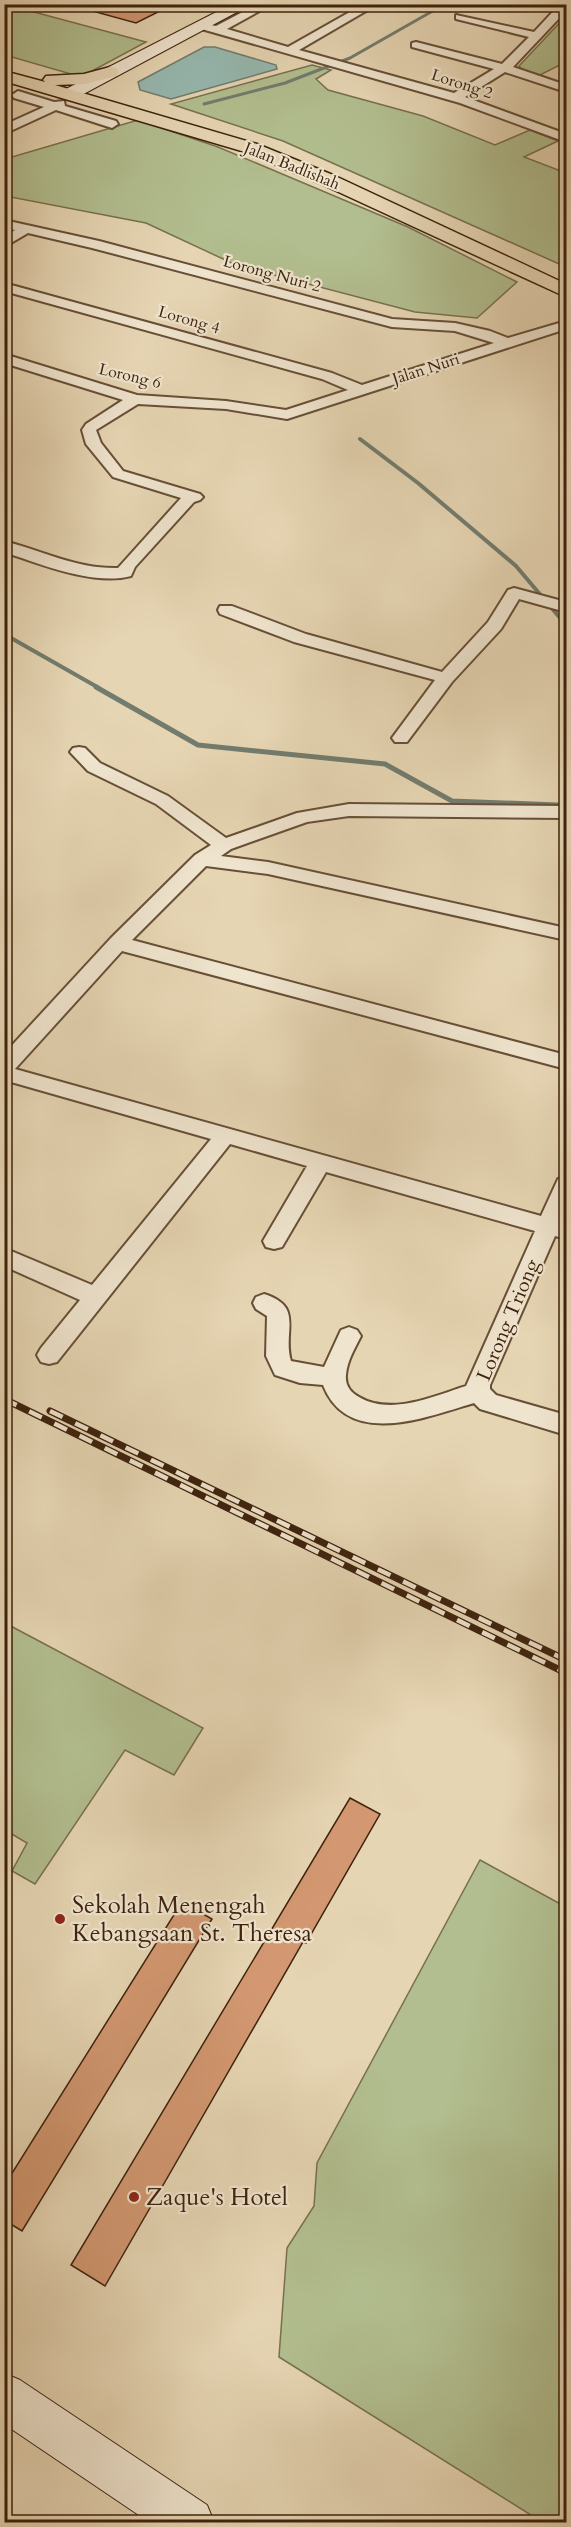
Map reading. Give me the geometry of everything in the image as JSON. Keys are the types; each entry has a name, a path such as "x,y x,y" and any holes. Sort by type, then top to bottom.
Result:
{"main road":[{"path":"79,92 145,56 209,28 245,4"},
{"name":"Jalan Badlishah","path":"4,66 52,80 79,92 331,176 567,276"},
{"path":"52,80 85,80 113,73"},
{"path":"113,73 114,89 131,103"},
{"name":"Jalan Badlishah","path":"4,76 131,103 248,137 567,291"},
{"path":"4,2397 190,2523"}],"street":[{"path":"209,28 267,4"},
{"path":"289,51 374,4"},
{"path":"455,98 505,68 564,8"},
{"path":"460,17 538,36"},
{"name":"Lorong 2","path":"209,28 455,98 567,138"},
{"path":"416,45 505,68 567,89"},
{"path":"4,130 79,92"},
{"path":"18,95 50,107 112,124"},
{"name":"Lorong Nuri 2","path":"4,224 28,228 237,281 392,323 455,327 491,336 507,343"},
{"path":"4,243 28,228"},
{"name":"Lorong 4","path":"4,287 327,376 362,390"},
{"name":"Jalan Nuri","path":"287,416 507,343 567,326"},
{"name":"Lorong 6","path":"6,361 135,399 226,405 287,416"},
{"path":"5,547 79,570 96,573 125,573 126,566 193,496 118,474 94,444 89,430 91,427 135,399"},
{"path":"401,738 446,678 522,595 560,604"},
{"path":"226,610 300,638 446,678"},
{"path":"80,752 94,767 162,800 224,845"},
{"path":"558,1228 4,1070 118,943 202,859 224,845 304,817 349,810 567,812"},
{"path":"202,859 268,868 567,934"},
{"path":"118,943 567,1062"},
{"path":"49,1355 226,1135"},
{"path":"274,1241 321,1162"},
{"name":"Lorong Triong","path":"567,1185 558,1228 478,1385 478,1392 488,1402 567,1425"},
{"path":"4,1256 96,1298"},
{"path":"264,1303 278,1312 280,1323 277,1357 283,1368 300,1374 334,1377"},
{"path":"349,1336 334,1377 335,1386 341,1397 355,1408 376,1415 401,1414 478,1392"}],"green space":[{"path":"4,5 146,42 81,77 5,55"},
{"path":"566,16 566,62 538,76 523,71 519,66"},
{"path":"312,65 331,70 316,79 328,90 423,116 495,145 530,130 558,141 524,157 566,173 566,267 283,141 171,104"},
{"path":"138,120 218,147 408,227 517,282 477,318 415,312 236,265 146,223 5,196 5,159"},
{"path":"5,1623 203,1728 174,1775 125,1750 35,1884 12,1871 27,1843 5,1830"},
{"path":"480,1860 566,1907 566,2522 542,2522 279,2357 287,2248 314,2206 317,2163"}],"water":[{"path":"204,47 215,47 276,65 277,69 171,99 140,90 138,82"}],"building":[{"path":"86,4 174,4 136,23 85,9"},
{"path":"350,1798 380,1814 306,1943 303,1942 105,2286 71,2265"},
{"path":"182,1902 212,1919 22,2231 4,2220 4,2186"}],"waterway":[{"path":"204,104 285,83 350,58 445,4"},
{"path":"360,439 418,483 516,566 566,625"},
{"path":"4,634 99,688"},
{"path":"96,687 198,745 385,764 452,801 558,805"}],"railway":[{"path":"4,1399 566,1673"},
{"path":"50,1411 566,1660"}],"place":[{"name":"Sekolah Menengah Kebangsaan St. Theresa","path":"60,1919"},
{"name":"Zaque's Hotel","path":"134,2197"}]}
